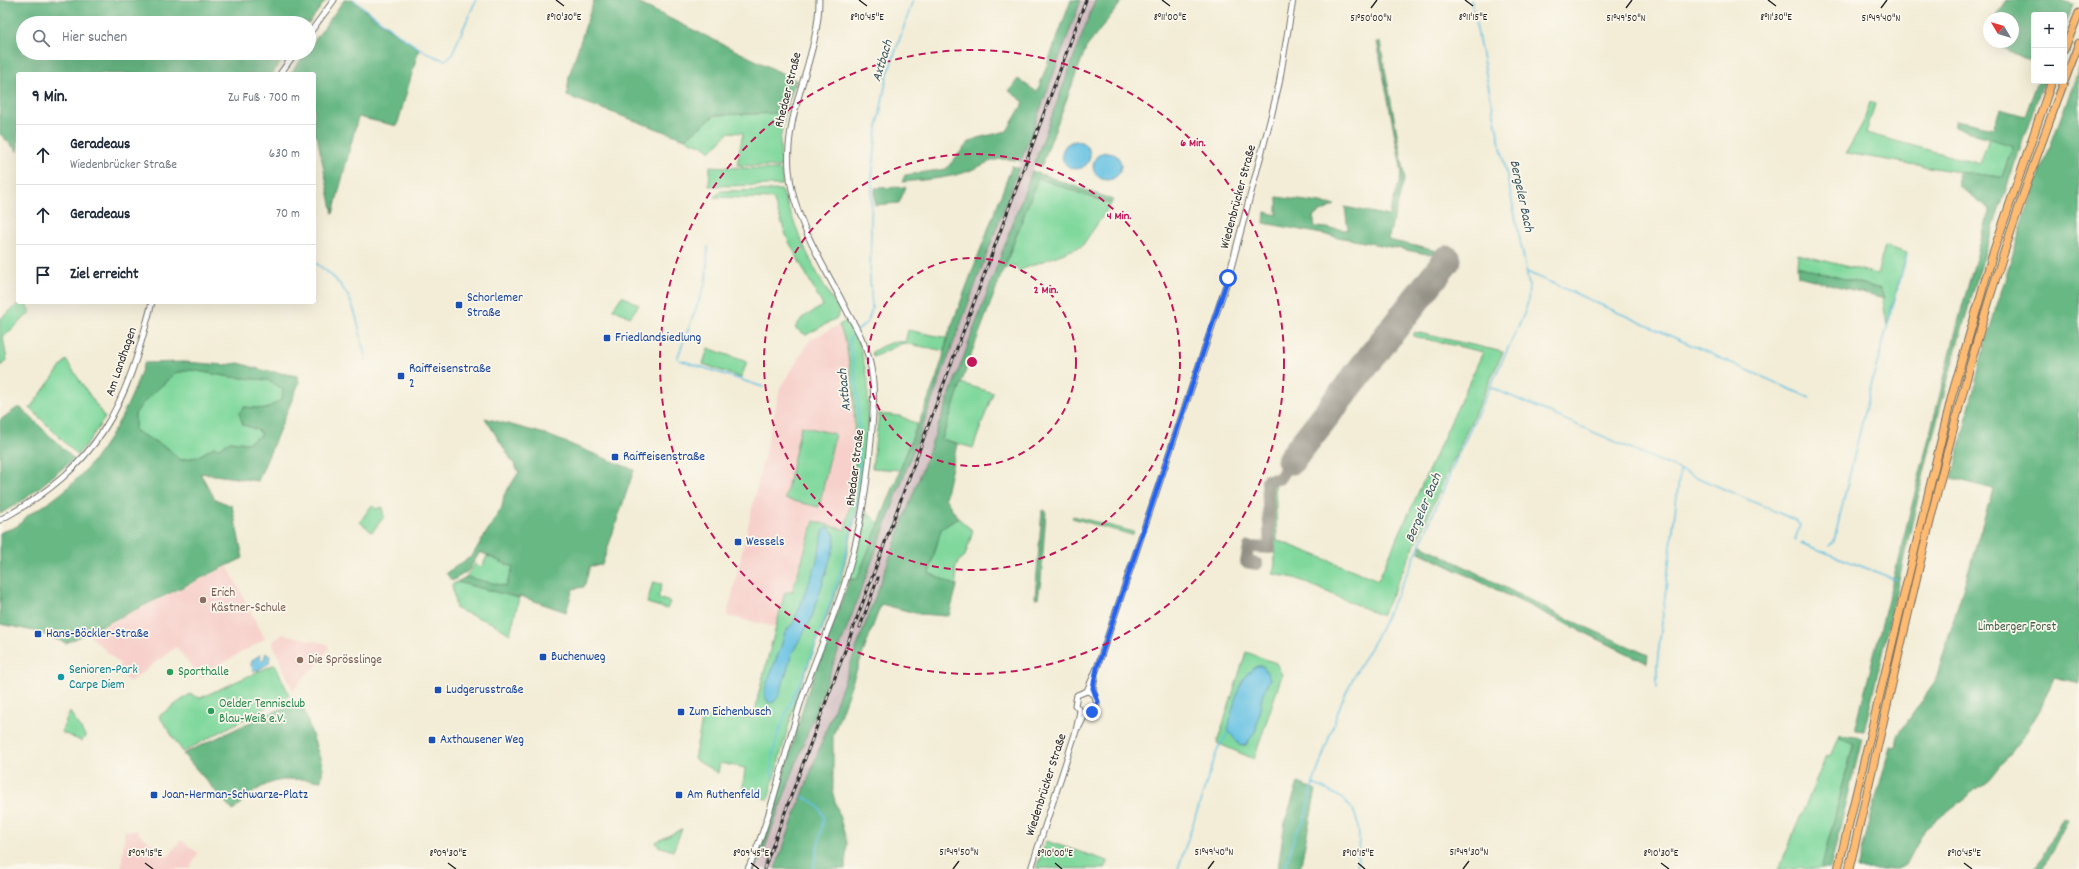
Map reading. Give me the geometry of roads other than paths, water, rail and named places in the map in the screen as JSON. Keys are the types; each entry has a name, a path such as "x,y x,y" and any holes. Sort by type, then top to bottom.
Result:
{"highway":[{"path":"2065,48 2079,13"},
{"path":"1849,869 1932,518 1975,347 2016,212 2079,43"},
{"path":"1838,869 1952,395 1994,250 2051,84"}],"street":[{"path":"316,24 334,0"},
{"name":"Rhedaer Straße","path":"748,869 774,795 804,694 845,582 861,519 868,477 874,396 870,364 861,336 804,224 795,202 789,169 789,139 792,118 815,35 819,0"},
{"name":"Wiedenbrücker Straße","path":"1097,668 1228,278 1272,113 1293,0"},
{"path":"281,72 290,60"},
{"name":"Am Landhagen","path":"0,520 28,505 53,487 80,460 106,428 118,407 134,370 151,304"},
{"path":"1086,691 1097,668"},
{"path":"1094,694 1086,691 1080,692 1076,698 1075,706 1080,711 1086,713 1092,712 1097,705 1097,699 1094,694 1097,668"},
{"path":"1076,731 1080,711"},
{"path":"1076,731 1086,713"},
{"name":"Wiedenbrücker Straße","path":"1030,869 1076,731"}],"water":[{"path":"1076,141 1086,145 1090,155 1086,165 1076,169 1066,165 1062,155 1066,145"},
{"path":"1107,152 1117,156 1121,166 1117,176 1107,180 1097,176 1093,166 1097,156"},
{"path":"826,528 830,528 835,536 835,544 811,620 792,653 780,694 774,702 769,703 764,695 767,682 781,647 785,632 794,622 816,564 823,532"},
{"path":"266,653 270,656 269,663 254,671 251,665 252,660 260,655 261,660 263,661"},
{"path":"1257,666 1263,666 1270,678 1262,697 1256,730 1246,745 1240,746 1228,730 1234,704 1241,685 1250,670"}],"waterway":[{"path":"354,0 411,43 435,57 445,60 451,56 476,0"},
{"name":"Axtbach","path":"772,777 774,747 779,731 813,652 837,582 856,510 859,480 858,409 856,382 849,342 851,336 868,321 872,309 870,278 872,179 877,129 887,76 913,0"},
{"name":"Bergeler Bach","path":"1471,0 1500,144"},
{"name":"Bergeler Bach","path":"1285,869 1296,832 1304,821 1313,784 1341,703 1356,672 1379,632 1412,563 1455,462 1524,314 1528,302 1529,284 1501,147"},
{"path":"677,359 706,282 708,247"},
{"path":"1829,546 1834,541 1869,393 1907,255"},
{"path":"316,263 328,272 346,293 356,317 366,360"},
{"path":"1527,272 1810,398"},
{"path":"680,360 763,387"},
{"path":"1490,387 1795,520 1800,525 1795,540"},
{"path":"1657,688 1657,664 1680,470"},
{"path":"1801,543 1897,580"},
{"path":"1178,869 1218,748 1228,733"},
{"path":"1313,784 1342,799 1350,806 1355,815 1359,837 1357,869"},
{"name":"Axtbach","path":"803,797 816,804 824,817 813,869"}],"railway":[{"path":"764,869 1086,0"},
{"path":"860,627 878,578"}],"place":[{"name":"Schorlemer Straße","path":"459,305"},
{"name":"Friedlandsiedlung","path":"607,338"},
{"name":"Raiffeisenstraße 2","path":"401,376"},
{"name":"Raiffeisenstraße","path":"615,457"},
{"name":"Wessels","path":"738,542"},
{"name":"Erich Kästner-Schule","path":"203,600"},
{"name":"Hans-Böckler-Straße","path":"38,634"},
{"name":"Buchenweg","path":"543,657"},
{"name":"Die Sprösslinge","path":"300,660"},
{"name":"Sporthalle","path":"170,672"},
{"name":"Senioren-Park Carpe Diem","path":"61,677"},
{"name":"Ludgerusstraße","path":"438,690"},
{"name":"Oelder Tennisclub Blau-Weiß e.V.","path":"211,711"},
{"name":"Zum Eichenbusch","path":"681,712"},
{"name":"Axthausener Weg","path":"432,740"},
{"name":"Joan-Herman-Schwarze-Platz","path":"154,795"},
{"name":"Am Ruthenfeld","path":"679,795"}],"park label":[{"name":"Limberger Forst","path":"2017,627"}]}
